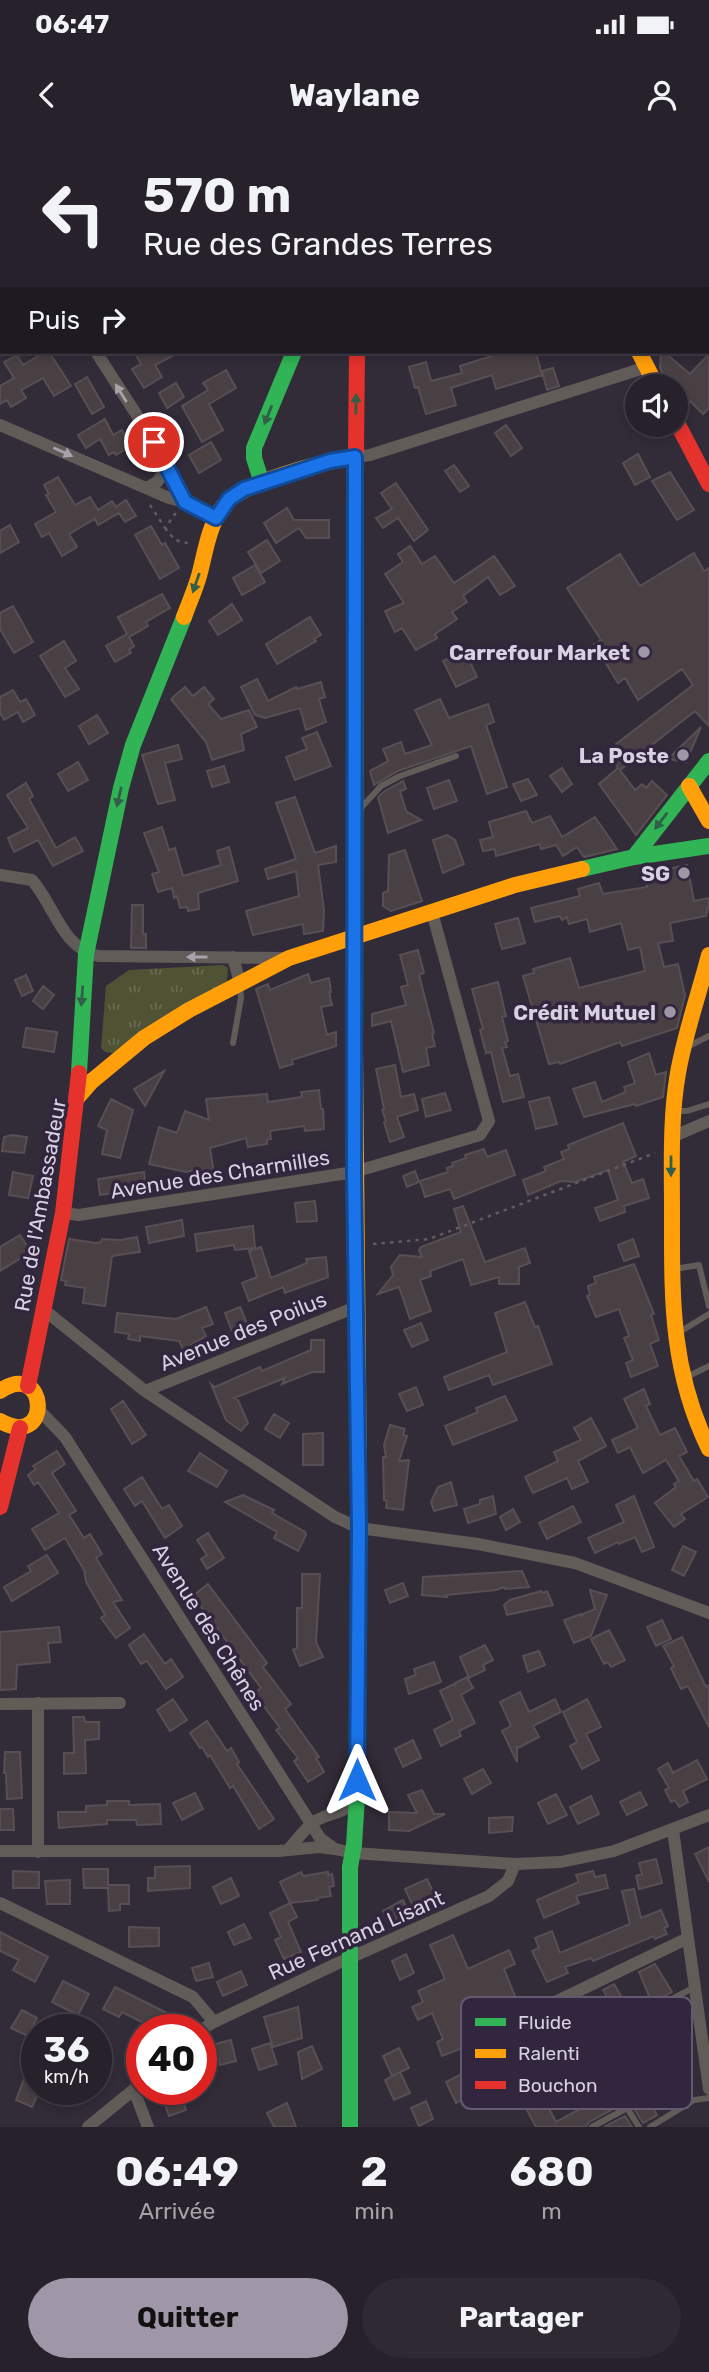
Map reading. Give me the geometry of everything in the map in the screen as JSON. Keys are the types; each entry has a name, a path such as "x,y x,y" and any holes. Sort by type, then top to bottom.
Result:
{"main road":[{"path":"262,483 254,458 254,448 293,354"},
{"path":"349,2127 350,1867 354,1853 356,1798 359,1528 354,1172 357,354"},
{"path":"640,354 650,374"},
{"path":"684,437 709,484"},
{"path":"76,1098 86,954 115,814 133,745 198,580 216,518 236,493 330,461 355,457"},
{"path":"634,857 709,761"},
{"path":"689,786 709,821"},
{"name":"Rue de l'Ambassadeur","path":"28,1386 63,1213 76,1098 92,1081 144,1038 289,958 515,885 634,857 709,846"},
{"path":"709,955 684,1048 673,1111 671,1142 675,1335 681,1379 709,1449"},
{"path":"79,1038 90,1056 112,1065"},
{"path":"0,1391 14,1383 28,1386 37,1397 39,1410 32,1422 20,1428 6,1426 0,1421"},
{"path":"0,1507 20,1428"}],"street":[{"path":"97,354 168,466 185,502"},
{"path":"355,457 370,456 647,367"},
{"path":"0,425 169,498 185,502 216,518"},
{"path":"147,488 160,479 168,466"},
{"path":"0,874 32,880 57,921 86,954 98,957 289,958"},
{"name":"Avenue des Charmilles","path":"63,1213 79,1216 354,1172 480,1135 489,1121 432,912"},
{"path":"233,957 240,983"},
{"path":"671,1142 709,1121"},
{"name":"Avenue des Poilus","path":"145,1391 356,1307"},
{"path":"43,1309 145,1391 335,1517 359,1528 478,1544 575,1563 709,1613"},
{"name":"Avenue des Chênes","path":"39,1410 65,1437 320,1838 335,1849"},
{"path":"38,1703 38,1852"},
{"path":"0,1704 120,1703"},
{"path":"289,1849 311,1824 318,1819 342,1812 356,1798"},
{"path":"0,1851 319,1847 354,1853 515,1864 561,1862 614,1851 709,1815"},
{"path":"673,1830 709,2089"},
{"name":"Rue Fernand Lisant","path":"217,2021 489,1896 508,1881 515,1864"},
{"path":"0,1903 193,1997 207,2014"},
{"path":"566,1997 688,1938"},
{"path":"88,2127 126,2097"},
{"path":"142,2105 148,2127"}],"lane":[{"path":"354,814 381,786 400,776 456,756"},
{"path":"233,1043 241,998 240,983"},
{"path":"684,1048 709,1036"},
{"path":"673,1111 687,1111 709,1104"},
{"path":"672,1270 699,1265 709,1306"},
{"path":"675,1335 709,1314"},
{"path":"681,1379 709,1366"},
{"path":"676,1997 695,1987"},
{"path":"692,2013 698,2010"},
{"path":"692,2102 709,2098"},
{"path":"592,2127 625,2109"},
{"path":"628,2109 639,2127"},
{"path":"650,2127 680,2109"}],"path":[{"path":"166,528 174,540 196,545"},
{"path":"355,1245 429,1239 671,1142"}],"green space":[{"path":"223,965 228,968 227,981 113,1053 105,1052 101,1048 106,986 129,970"}],"building":[{"path":"42,354 50,354 71,386 54,396 43,378 21,390 26,398 11,407 7,400 0,404 0,386 14,378 4,362 17,355 23,365"},
{"path":"135,354 176,354 155,365 162,377 144,388 132,369 141,364"},
{"path":"498,354 537,354 542,375 496,389 492,375 451,388 456,405 426,414 409,367 426,362 431,381 462,373 460,366"},
{"path":"661,354 666,354 690,374 709,354 709,408 703,414 690,401 688,403 688,374 663,374 660,368"},
{"path":"553,368 559,386 547,390 542,371"},
{"path":"226,370 236,388 209,404 223,430 202,442 182,406 208,390 203,383"},
{"path":"87,377 104,407 92,414 75,384"},
{"path":"176,383 184,397 167,408 159,393"},
{"path":"105,419 113,435 122,430 131,446 116,455 114,452 109,455 100,439 86,448 78,435"},
{"path":"506,425 522,448 511,456 495,433"},
{"path":"211,442 221,460 199,473 189,455"},
{"path":"638,454 650,477 635,485 623,463"},
{"path":"454,465 469,486 460,492 445,471"},
{"path":"670,472 694,510 677,520 652,481"},
{"path":"58,477 75,505 90,497 98,510 112,501 116,507 126,500 136,516 125,522 119,513 98,525 95,519 69,534 77,547 62,556 49,533 42,537 35,524 56,512 46,495 49,494 44,485"},
{"path":"396,483 428,530 414,541 398,518 383,528 376,518 392,509 381,493"},
{"path":"287,508 294,520 329,520 329,538 306,538 299,528 276,543 264,523"},
{"path":"10,525 19,542 0,553 0,531"},
{"path":"151,526 162,545 165,543 179,568 160,579 135,535"},
{"path":"267,540 280,561 261,573 248,552"},
{"path":"410,546 422,564 435,556 454,583 494,556 515,586 500,595 488,577 463,596 467,602 452,612 457,619 435,634 437,638 416,650 402,628 395,632 385,611 404,603 385,574 403,562 398,554"},
{"path":"694,553 704,571 709,568 709,726 695,711 620,770 635,790 642,784 646,788 652,781 667,795 636,835 599,784 618,768 609,755 618,748 616,744 693,685 682,669 638,700 625,678 618,683 594,644 601,640 567,588 620,554 640,586"},
{"path":"255,565 265,582 242,595 233,578"},
{"path":"162,594 170,608 146,622 148,626 129,637 134,646 129,650 131,653 115,662 106,646 127,634 118,617"},
{"path":"232,604 242,620 218,635 209,621"},
{"path":"13,606 33,642 14,653 0,629 0,613"},
{"path":"310,617 321,635 314,639 316,641 277,664 266,644"},
{"path":"64,641 76,661 65,668 79,689 65,697 40,656"},
{"path":"465,651 477,677 456,687 443,661"},
{"path":"257,679 268,701 296,687 297,689 321,682 325,697 319,699 326,722 306,730 300,708 265,718 255,715 241,687"},
{"path":"185,687 193,696 204,687 214,699 208,704 221,719 249,710 257,727 241,734 244,750 212,760 206,742 171,699"},
{"path":"13,690 20,702 26,699 35,715 23,722 18,712 4,720 0,713 0,697"},
{"path":"440,699 449,718 488,704 494,722 486,725 507,787 487,794 471,746 398,771 374,785 370,771 388,761 383,749 401,742 405,754 432,745 415,710"},
{"path":"97,715 108,733 89,744 79,726"},
{"path":"701,727 686,762 668,759"},
{"path":"317,732 331,766 295,780 286,757 307,749 302,738"},
{"path":"178,745 182,759 165,763 175,800 158,804 142,755"},
{"path":"78,762 88,780 68,791 58,774"},
{"path":"224,766 229,782 212,787 207,771"},
{"path":"562,768 572,784 562,792 550,776"},
{"path":"528,779 537,795 521,801 513,784"},
{"path":"449,780 457,801 434,809 427,788"},
{"path":"403,781 406,789 400,791 406,811 421,820 388,833 378,797"},
{"path":"26,783 33,796 29,799 56,848 75,837 83,851 53,866 38,840 14,852 8,838 28,828 7,795"},
{"path":"295,797 315,853 336,846 336,862 318,865 324,910 323,931 304,934 303,924 253,935 246,911 299,896 296,871 268,879 265,869 296,859 276,803"},
{"path":"526,811 532,823 550,816 562,837 595,817 617,849 584,857 577,847 563,856 556,845 541,849 540,844 496,856 495,849 483,851 480,840 493,837 489,822"},
{"path":"162,827 169,850 175,848 183,876 221,865 217,851 229,847 238,881 198,893 199,909 188,911 187,907 180,908 172,888 158,892 152,874 159,872 144,833"},
{"path":"447,835 455,840 464,864 443,873 433,840"},
{"path":"405,850 422,901 391,911 383,906 383,893 388,891 389,855"},
{"path":"687,865 694,901 709,898 709,904 706,916 670,923 673,941 658,943 664,967 678,964 685,995 677,1028 622,1046 620,1042 560,1064 549,1064 523,976 534,973 533,969 570,958 579,988 645,971 640,947 628,950 621,923 590,932 587,919 569,924 567,917 562,920 560,916 535,922 531,908 580,896 578,889 599,883 603,894 647,887 645,874"},
{"path":"132,905 143,905 146,948 131,948"},
{"path":"518,918 525,943 502,949 495,924"},
{"path":"418,950 424,973 419,975 435,1046 426,1048 429,1065 403,1072 391,1021 372,1026 372,1014 406,1005 401,987 408,985 400,955"},
{"path":"308,974 311,983 329,978 332,1005 321,1007 327,1035 336,1032 336,1046 292,1060 293,1064 280,1068 256,989 268,984 270,990"},
{"path":"26,975 33,991 22,996 15,980"},
{"path":"498,982 506,1016 502,1017 508,1041 505,1042 507,1047 502,1048 510,1076 518,1074 524,1097 503,1102 491,1052 486,1053 480,1030 483,1029 472,989"},
{"path":"43,986 54,995 43,1009 33,1001"},
{"path":"26,1028 57,1032 54,1052 23,1047"},
{"path":"649,1053 656,1075 666,1072 663,1097 584,1117 573,1089 595,1082 602,1102 626,1092 624,1087 635,1083 628,1062"},
{"path":"395,1065 401,1097 414,1094 418,1110 397,1117 404,1137 390,1142 384,1122 386,1121 376,1069"},
{"path":"164,1071 145,1106 134,1089"},
{"path":"319,1090 324,1129 305,1131 304,1126 270,1131 271,1139 267,1140 267,1144 248,1147 246,1138 210,1148 214,1174 197,1176 196,1170 186,1172 149,1164 159,1127 177,1133 185,1111 209,1120 206,1099 267,1094 268,1102 302,1097 301,1092"},
{"path":"445,1093 451,1110 426,1117 422,1099"},
{"path":"549,1097 557,1124 536,1129 529,1102"},
{"path":"111,1099 133,1110 120,1158 102,1154 107,1130 98,1126"},
{"path":"623,1123 636,1156 623,1162 632,1183 643,1179 649,1198 624,1206 625,1212 600,1221 595,1208 618,1200 608,1170 575,1182 561,1181 528,1195 523,1180 546,1171 544,1167 564,1159 561,1152 569,1149 568,1145"},
{"path":"4,1137 27,1137 24,1153 2,1151"},
{"path":"484,1149 487,1157 506,1150 515,1175 454,1199 450,1189 425,1197 420,1181 448,1172 447,1168 453,1166 452,1163 466,1158 465,1155"},
{"path":"415,1171 419,1182 407,1187 403,1176"},
{"path":"13,1172 33,1176 28,1198 9,1195"},
{"path":"144,1172 146,1187 100,1195 98,1179"},
{"path":"315,1201 317,1221 297,1222 295,1203"},
{"path":"463,1206 485,1262 525,1248 530,1263 519,1267 519,1284 499,1284 499,1277 471,1285 463,1259 430,1271 431,1276 420,1280 431,1311 410,1319 399,1287 378,1294 393,1275 391,1267 400,1255 422,1257 419,1250 421,1247 461,1232 454,1209"},
{"path":"182,1220 184,1236 149,1243 146,1227"},
{"path":"253,1226 255,1248 235,1250 234,1245 197,1251 195,1234"},
{"path":"20,1235 31,1252 0,1271 0,1247"},
{"path":"137,1237 140,1252 112,1256 105,1306 83,1303 85,1288 65,1285 66,1281 61,1280 69,1239 96,1243 102,1239"},
{"path":"633,1239 639,1256 624,1261 618,1245"},
{"path":"261,1247 271,1278 307,1263 306,1259 326,1257 328,1277 285,1293 283,1287 249,1301 242,1283 257,1277 249,1251"},
{"path":"634,1264 654,1314 651,1315 659,1340 650,1344 658,1366 631,1377 626,1363 633,1360 624,1338 629,1336 619,1309 596,1317 587,1296 590,1295 588,1286 596,1283 594,1277"},
{"path":"525,1302 535,1327 538,1326 552,1364 493,1385 489,1375 449,1390 444,1377 507,1352 495,1313"},
{"path":"206,1307 213,1324 202,1328 206,1336 183,1349 179,1341 140,1336 140,1341 128,1339 129,1334 115,1332 117,1313 176,1319"},
{"path":"240,1307 249,1328 233,1334 225,1313"},
{"path":"421,1323 428,1340 412,1347 404,1330"},
{"path":"311,1340 324,1340 324,1372 312,1372 282,1384 285,1378 234,1398 238,1400 248,1423 241,1431 226,1420 211,1384 215,1387 260,1367 262,1371 311,1350"},
{"path":"416,1387 423,1405 407,1411 399,1394"},
{"path":"644,1389 650,1404 646,1406 660,1435 675,1428 687,1452 679,1456 694,1481 697,1479 708,1497 681,1514 685,1519 674,1527 655,1503 676,1487 674,1484 679,1481 666,1460 643,1473 630,1447 618,1453 612,1440 638,1428 624,1399"},
{"path":"505,1396 517,1420 453,1445 445,1426 478,1412 476,1408"},
{"path":"123,1401 146,1435 132,1444 111,1409"},
{"path":"274,1414 289,1423 280,1438 265,1429"},
{"path":"591,1418 606,1446 578,1461 588,1482 572,1489 567,1478 533,1493 525,1477 558,1461 554,1452 581,1440 574,1428"},
{"path":"390,1425 405,1429 403,1435 407,1436 399,1461 409,1460 403,1510 386,1508 387,1501 384,1500 383,1457 386,1457 384,1445"},
{"path":"323,1433 323,1465 303,1465 303,1434"},
{"path":"57,1451 65,1464 52,1473 76,1511 69,1515 84,1538 90,1534 102,1554 96,1558 122,1600 113,1602 130,1628 116,1638 101,1618 105,1615 86,1582 84,1570 65,1538 45,1550 32,1529 59,1513 38,1482 34,1485 28,1475 36,1469 33,1466"},
{"path":"200,1453 227,1471 217,1487 188,1471"},
{"path":"142,1477 162,1509 169,1505 182,1526 165,1538 142,1501 135,1506 124,1489"},
{"path":"451,1482 457,1505 434,1511 431,1502 438,1487"},
{"path":"243,1495 274,1510 272,1513 305,1532 298,1551 274,1538 277,1532 225,1502"},
{"path":"493,1496 496,1514 468,1523 464,1509"},
{"path":"634,1496 654,1547 642,1552 635,1537 595,1553 588,1538 624,1522 616,1505"},
{"path":"573,1506 581,1522 547,1539 539,1523"},
{"path":"513,1509 520,1522 506,1530 500,1517"},
{"path":"208,1533 224,1558 207,1569 201,1559 207,1555 197,1540"},
{"path":"683,1546 696,1552 684,1576 672,1570"},
{"path":"47,1555 58,1573 12,1601 4,1587 31,1571 28,1566"},
{"path":"522,1571 529,1587 504,1587 446,1595 447,1597 422,1595 423,1577"},
{"path":"302,1574 320,1574 316,1642 323,1657 300,1666 293,1650 297,1648 297,1608 302,1608"},
{"path":"403,1583 408,1596 390,1603 385,1590"},
{"path":"208,1584 267,1663 263,1667 291,1704 285,1709 319,1757 316,1758 324,1772 308,1782 294,1761 298,1758 276,1730 280,1728 254,1693 261,1688 193,1596"},
{"path":"590,1590 607,1595 591,1636 574,1643 564,1620 581,1614 582,1616 595,1609"},
{"path":"547,1591 553,1605 507,1615 504,1605 510,1600"},
{"path":"662,1620 671,1639 656,1646 647,1627"},
{"path":"59,1627 61,1642 48,1643 50,1662 17,1665 16,1689 0,1690 0,1632"},
{"path":"609,1630 625,1660 611,1667 608,1662 604,1664 591,1639"},
{"path":"144,1634 165,1664 171,1659 183,1677 166,1689 147,1661 141,1664 129,1645"},
{"path":"682,1637 706,1687 709,1685 709,1727 688,1686 681,1689 671,1668 674,1666 663,1646"},
{"path":"485,1645 493,1660 483,1665 485,1670 469,1678 460,1657"},
{"path":"539,1651 545,1665 528,1672 523,1656"},
{"path":"434,1662 441,1682 409,1694 405,1679 416,1675 414,1669"},
{"path":"467,1677 473,1688 461,1695 475,1723 459,1731 461,1736 441,1746 434,1730 453,1720 440,1691"},
{"path":"520,1692 529,1712 555,1699 561,1712 533,1726 539,1737 518,1748 517,1746 517,1762 502,1731 511,1726 500,1702"},
{"path":"173,1699 187,1720 170,1731 157,1710"},
{"path":"587,1699 601,1727 586,1734 599,1760 582,1769 570,1746 577,1742 563,1712"},
{"path":"73,1717 84,1717 85,1722 99,1722 99,1739 85,1740 86,1773 64,1774 64,1753 74,1753"},
{"path":"207,1721 227,1751 231,1748 239,1762 237,1764 274,1819 259,1829 233,1786 230,1788 210,1755 208,1757 190,1733"},
{"path":"413,1740 421,1758 403,1767 395,1749"},
{"path":"5,1752 20,1752 22,1798 7,1799"},
{"path":"697,1760 707,1779 683,1791 688,1802 679,1807 675,1800 671,1802 665,1790 669,1788 658,1769 668,1763 673,1773"},
{"path":"483,1769 491,1783 472,1794 464,1779"},
{"path":"422,1790 434,1814 445,1814 409,1831 389,1830 389,1812 417,1813 408,1795"},
{"path":"640,1792 647,1805 627,1815 620,1802"},
{"path":"195,1793 203,1809 182,1820 173,1803"},
{"path":"556,1794 567,1815 548,1824 538,1803"},
{"path":"591,1796 599,1814 578,1824 570,1807"},
{"path":"107,1801 129,1801 129,1805 160,1804 161,1824 137,1825 136,1820 107,1820 107,1824 59,1828 58,1812 86,1812 86,1806 107,1805"},
{"path":"0,1809 13,1809 14,1830 0,1830"},
{"path":"513,1817 512,1831 489,1833 489,1818"},
{"path":"709,1847 709,1882 695,1854"},
{"path":"656,1859 662,1883 639,1889 636,1876 642,1874 639,1863"},
{"path":"190,1866 190,1888 148,1891 148,1878 155,1878 155,1867"},
{"path":"83,1869 108,1869 108,1885 129,1885 129,1904 120,1904 120,1910 109,1911 108,1888 84,1888"},
{"path":"13,1871 39,1872 39,1888 13,1888"},
{"path":"593,1871 595,1877 605,1875 608,1888 576,1896 579,1903 544,1918 537,1900 579,1882 576,1875"},
{"path":"301,1872 303,1876 328,1872 328,1875 332,1874 334,1886 329,1887 331,1896 290,1903 280,1882"},
{"path":"231,1878 239,1896 221,1904 213,1887"},
{"path":"427,1879 435,1896 413,1906 405,1889"},
{"path":"70,1880 70,1904 47,1904 45,1881"},
{"path":"634,1889 641,1918 661,1910 668,1926 664,1928 667,1934 655,1939 654,1936 593,1961 591,1958 565,1967 568,1973 547,1982 532,1951 539,1948 535,1938 552,1931 560,1953 630,1924 622,1891"},
{"path":"403,1900 409,1913 389,1923 383,1911"},
{"path":"290,1903 297,1917 288,1922 301,1952 284,1959 275,1940 281,1937 270,1913"},
{"path":"244,1924 251,1938 234,1945 228,1932"},
{"path":"129,1927 159,1928 159,1946 129,1947"},
{"path":"0,1932 48,1957 35,1982 13,1970 19,1960 0,1951"},
{"path":"453,1935 468,1969 509,1950 515,1964 504,1969 515,1997 461,1997 461,2049 442,2056 437,2042 443,2039 432,2013 418,2020 412,2007 423,2002 418,1991 445,1979 430,1945"},
{"path":"406,1954 414,1973 400,1980 392,1961"},
{"path":"209,1963 213,1977 196,1981 192,1968"},
{"path":"655,1964 672,1992 663,1997 649,1997 639,1972"},
{"path":"241,1971 247,1985 223,1996 217,1982"},
{"path":"63,1981 89,1994 79,2014 52,2002"},
{"path":"614,1984 621,1997 607,1997 603,1990"},
{"path":"115,1987 169,2014 122,2012 119,2017 103,2009"},
{"path":"298,2007 302,2038 273,2047 264,2017"},
{"path":"22,2010 30,2014 21,2014 21,2033 11,2028"},
{"path":"231,2040 236,2061 220,2065 217,2044"},
{"path":"270,2043 277,2064 259,2070 252,2049"},
{"path":"312,2046 322,2069 302,2079 298,2052"},
{"path":"399,2048 409,2068 392,2076 383,2056"},
{"path":"400,2072 410,2093 394,2100 385,2080"},
{"path":"461,2074 461,2100 456,2103 446,2082"},
{"path":"21,2087 21,2102 16,2100"},
{"path":"426,2101 433,2119 419,2126 411,2108"},
{"path":"287,2103 296,2127 274,2127 267,2113"},
{"path":"165,2105 184,2105 186,2110 169,2116"},
{"path":"526,2109 549,2109 556,2122 580,2109 613,2109 589,2122 586,2127 536,2127"},
{"path":"634,2109 654,2109 657,2115 643,2123"},
{"path":"625,2116 632,2127 604,2127"}],"traffic: fast":[{"path":"262,483 254,458 254,448 293,354"},
{"path":"355,1051 356,451"},
{"path":"79,1073 86,954 121,788 133,745 184,617"},
{"path":"634,857 709,761"},
{"path":"582,869 634,857 709,846"},
{"path":"350,2127 350,1867 357,1798 359,1483"}],"traffic: slow":[{"path":"640,354 650,374"},
{"path":"184,617 213,525 230,499 282,475 355,457"},
{"path":"689,786 709,821"},
{"path":"77,1098 92,1081 144,1038 189,1010 289,958 515,885 582,869"},
{"path":"709,955 678,1073 672,1159 672,1274 676,1333 687,1390 709,1449"},
{"path":"355,1051 359,1483"},
{"path":"0,1391 16,1384 28,1386 35,1394 38,1405 36,1416 29,1424 17,1427 0,1421"}],"traffic: jam":[{"path":"356,451 357,354"},
{"path":"684,437 709,484"},
{"path":"28,1386 63,1213 79,1073"},
{"path":"0,1507 20,1428"}],"place":[{"name":"Carrefour Market","path":"644,652"},
{"name":"La Poste","path":"683,755"},
{"name":"SG","path":"684,873"},
{"name":"Crédit Mutuel","path":"670,1012"}],"route":[{"path":"154,442 185,502 216,518 229,499 244,489 330,461 355,457 354,1172 359,1528 357,1780"}]}
